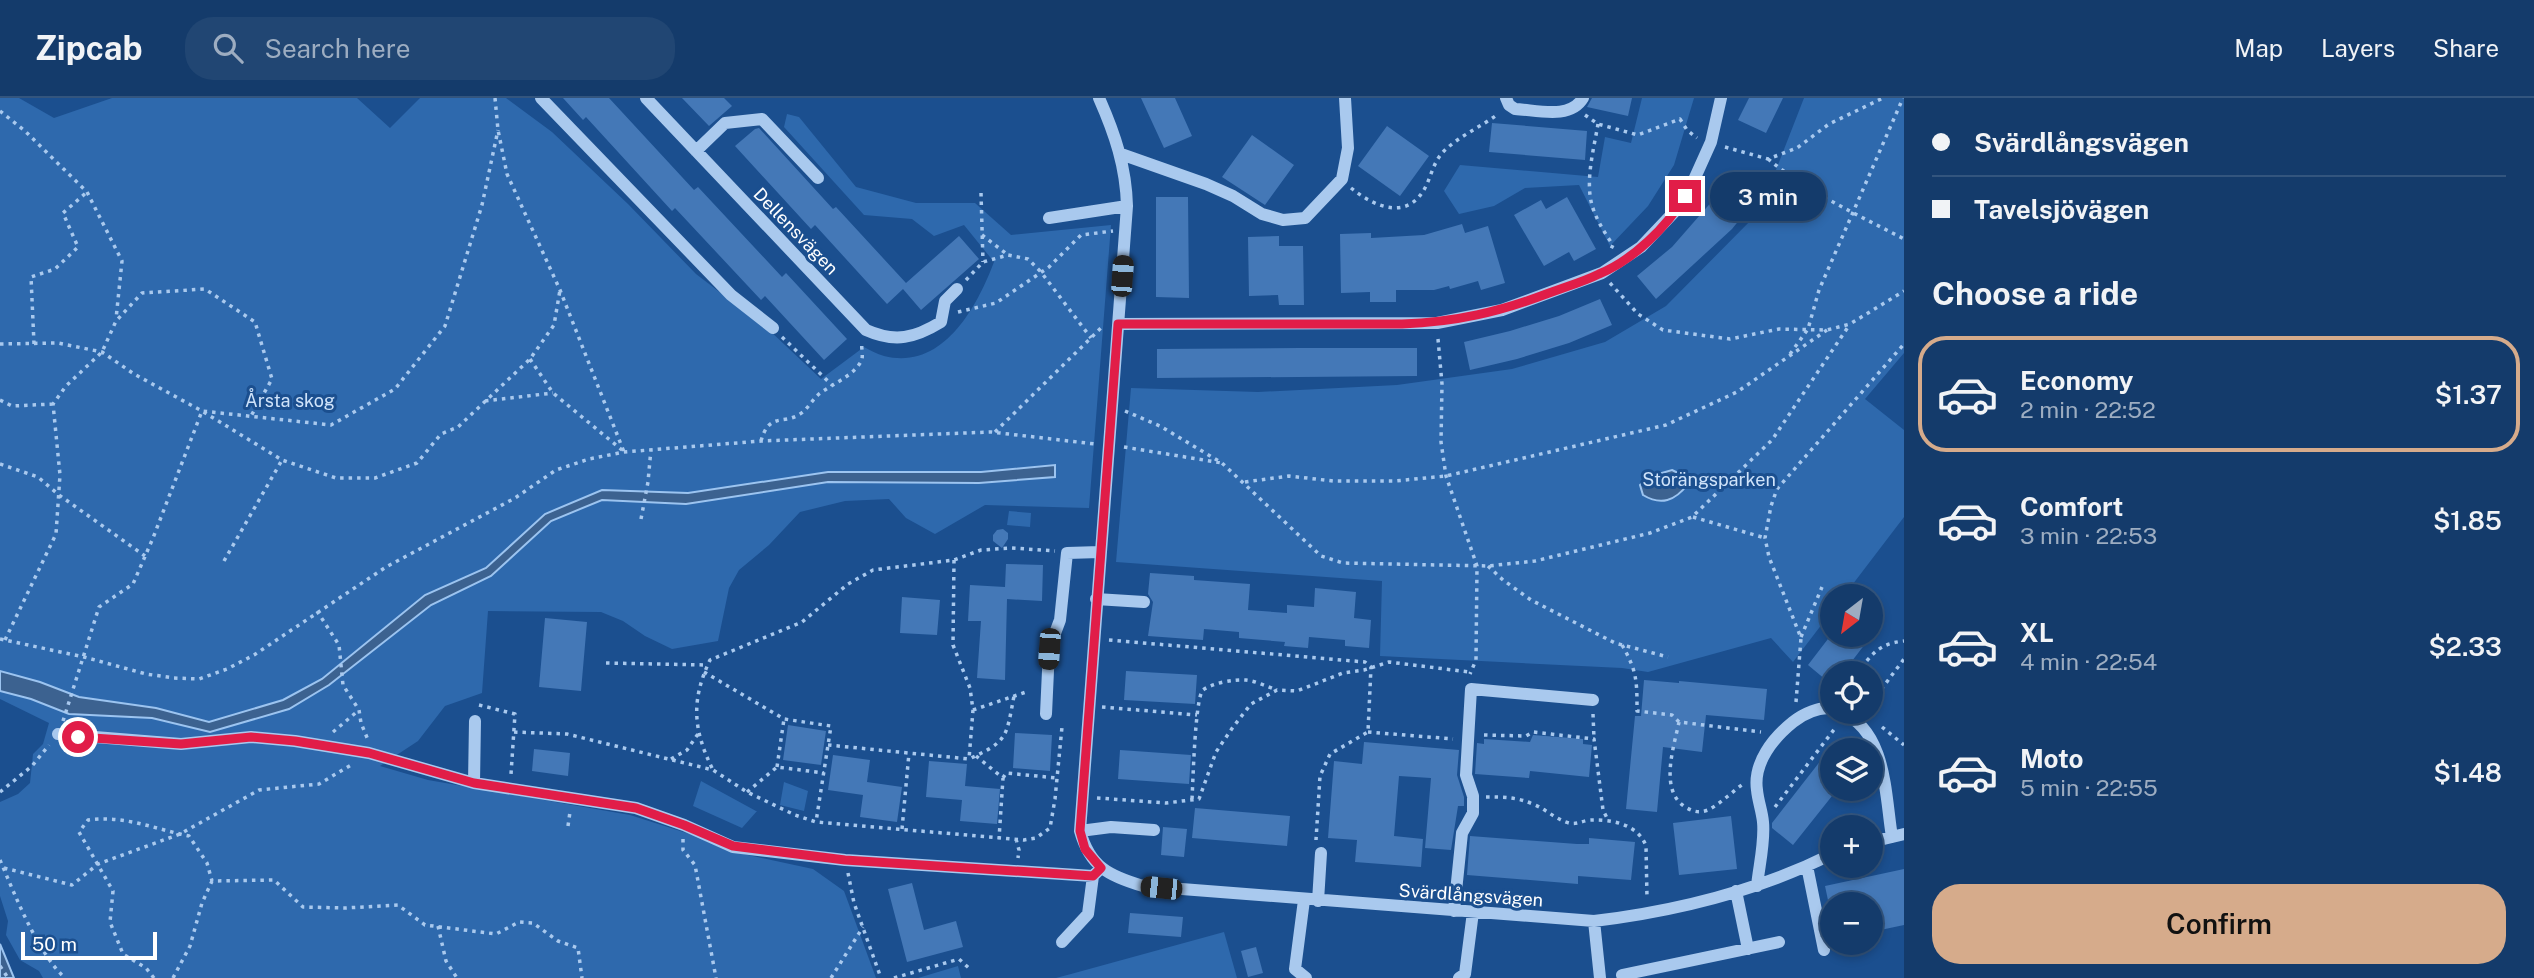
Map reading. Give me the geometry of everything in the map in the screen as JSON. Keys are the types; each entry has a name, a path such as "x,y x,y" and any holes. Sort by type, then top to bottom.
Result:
{"street":[{"path":"541,98 731,295 773,328"},
{"name":"Dellensvägen","path":"646,98 866,330 880,336 908,338 941,322"},
{"path":"1062,942 1088,914 1097,872 1085,849 1080,831 1127,206 1121,154 1099,98"},
{"path":"1121,154 1206,184 1233,196 1262,214 1283,220 1305,218 1342,179 1348,148 1345,98"},
{"path":"1507,102 1514,109 1568,112 1576,108 1583,98"},
{"path":"1118,324 1437,323 1502,310 1602,274 1641,247 1677,209 1711,142 1721,98"},
{"path":"696,151 725,123 762,119 818,178"},
{"path":"1049,218 1127,206"},
{"path":"941,322 946,301 957,289"},
{"path":"1046,714 1049,649 1060,620 1067,553 1100,552"},
{"path":"1096,599 1144,602"},
{"path":"1454,911 1462,833 1473,813 1474,796 1466,775 1471,689 1593,700"},
{"path":"1757,886 1763,822 1756,787 1757,774 1766,752 1778,734 1800,716 1820,710"},
{"path":"474,783 475,722"},
{"path":"1855,724 1869,736 1878,752 1898,836"},
{"name":"Svärdlångsvägen","path":"58,734 181,744 251,737 324,746 372,755 474,783 636,808 733,846 845,860 1097,872 1143,886 1594,921 1647,915 1757,886 1820,860"},
{"path":"1080,831 1111,827 1154,830"},
{"path":"1306,978 1295,969 1321,853"},
{"path":"1807,866 1820,930"},
{"path":"1736,891 1748,949"},
{"path":"1459,978 1465,974 1473,912"},
{"path":"1594,921 1600,978"},
{"path":"1622,975 1779,943"}],"path":[{"path":"495,98 507,174 560,290 624,452"},
{"path":"1711,142 1768,159 1797,148 1829,124 1883,98"},
{"path":"1787,357 1808,329 1819,290 1903,98"},
{"path":"1342,179 1364,198 1392,209 1407,206 1416,200 1426,185 1432,167 1447,148 1507,102"},
{"path":"0,111 25,131 87,192 122,261 116,321"},
{"path":"1604,232 1591,202 1592,165 1598,124 1638,135 1680,119 1687,130"},
{"path":"202,411 331,425 395,389 445,326 482,205 498,130"},
{"path":"1768,159 1784,173 1904,239"},
{"path":"34,344 31,277 55,269 78,247 63,213 87,192"},
{"path":"981,193 983,261"},
{"path":"941,322 956,313 996,303 1041,272 1081,235 1125,229"},
{"path":"982,234 1008,256"},
{"path":"957,289 983,261 1008,256 1028,259 1091,338"},
{"path":"1602,274 1638,314 1663,330 1730,339 1779,330 1827,330 1850,324 1904,291"},
{"path":"251,416 272,379 255,322 205,289 142,293 116,321 102,352 65,386 53,404 60,475 56,534 3,639 146,674 199,679 254,655 386,567 515,498 556,470 589,459 624,452 761,441 995,432 1108,445 1222,463"},
{"path":"0,344 58,343 102,352 134,374 202,411 282,460 336,478 375,478 417,463 441,434 458,427 530,359 554,325 560,290"},
{"path":"1192,799 1197,715 1200,695 1204,690 1221,683 1246,680 1277,690 1297,691 1343,673 1388,662 1469,673 1476,660 1477,566 1446,476 1441,443 1442,384 1437,323"},
{"path":"995,432 1104,326 1118,324"},
{"path":"1112,406 1160,426 1222,463 1321,556 1343,564 1488,566 1535,561 1650,533 1692,517 1772,440 1850,324"},
{"path":"773,328 832,384"},
{"path":"1243,482 1289,476 1395,481 1446,476 1666,425 1737,392 1827,330"},
{"path":"1801,638 1769,557 1765,538 1771,506 1777,489 1904,344"},
{"path":"761,441 764,432 772,423 781,418 799,415 816,397 854,370 862,358 861,345"},
{"path":"530,359 553,393 624,452"},
{"path":"484,401 553,393"},
{"path":"0,400 12,406 53,404"},
{"path":"0,792 32,766 58,734 99,607 133,584 202,411"},
{"path":"641,519 649,481 651,449"},
{"path":"224,561 282,460"},
{"path":"0,464 38,477 145,556"},
{"path":"1692,517 1765,538"},
{"path":"713,770 696,725 697,698 704,671 710,660 802,622 848,584 873,570 954,560 981,550 1012,548 1067,553"},
{"path":"954,560 953,645 971,688 969,759"},
{"path":"1488,566 1531,600 1622,645 1668,657"},
{"path":"1800,716 1795,699 1801,638 1820,592"},
{"path":"4,868 72,885 98,864 180,834 260,790 319,784 372,755 359,710 343,685 339,645 317,611"},
{"path":"1093,638 1365,662 1370,667 1368,732"},
{"path":"1867,661 1878,647 1904,641"},
{"path":"1622,645 1634,666 1637,711 1672,715 1679,722 1778,734"},
{"path":"1883,688 1904,659"},
{"path":"606,663 708,664"},
{"path":"704,671 784,719 831,726 816,822"},
{"path":"1082,797 1166,803 1199,799 1216,752 1233,727 1251,704 1277,690"},
{"path":"972,710 1029,691"},
{"path":"828,746 969,759 1002,741 1008,729 1014,696"},
{"path":"1593,700 1594,739 1603,810 1608,820"},
{"path":"475,722 477,705 515,714 508,789"},
{"path":"1088,706 1197,715"},
{"path":"324,746 336,728 359,710"},
{"path":"747,793 777,767 784,719"},
{"path":"1679,722 1669,778 1673,793 1684,807 1698,813 1709,809 1757,774"},
{"path":"1763,822 1835,724"},
{"path":"514,732 567,734 713,770 747,793 816,822 1024,840 1036,838 1050,828 1062,727"},
{"path":"1321,853 1316,841 1320,776 1330,754 1368,732 1467,737 1526,736 1533,732 1594,739"},
{"path":"670,760 687,750 698,734"},
{"path":"902,829 909,753"},
{"path":"975,756 1003,778"},
{"path":"777,767 824,773"},
{"path":"999,839 1003,778 1006,773 1057,778"},
{"path":"1474,796 1513,797 1572,824 1608,820 1636,830 1646,846 1647,915"},
{"path":"154,978 146,968 122,954 110,922 113,891 79,832 88,820 107,817 128,820 189,836 206,863 212,881 202,903 190,947 173,978"},
{"path":"684,825 683,850 695,865 716,978"},
{"path":"0,860 19,904 55,969 65,978"},
{"path":"845,860 854,903 881,978"},
{"path":"212,881 274,880 303,907 398,905 425,925 496,934 519,922 533,923 558,941 578,948 582,978"},
{"path":"438,926 446,961 457,978"},
{"path":"831,978 863,927"},
{"path":"894,978 959,960 971,970"},
{"path":"0,966 8,978"}],"green space":[{"name":"Årsta skog","path":"0,98 19,98 54,118 112,98 357,98 390,128 420,98 506,98 552,132 696,274 768,329 821,379 864,347 884,356 905,358 924,354 940,345 955,332 967,315 994,262 964,225 934,236 912,219 864,215 784,127 787,114 799,117 856,187 916,203 975,203 1011,235 1111,225 1089,508 985,505 935,534 906,518 889,499 845,501 800,512 769,545 739,570 729,588 718,641 672,649 645,636 623,621 601,612 488,611 482,693 445,706 418,741 380,766 428,780 630,815 696,836 725,850 813,869 844,891 876,978 43,978 39,971 20,960 6,935 8,921 0,896 0,802 18,794 30,783 33,754 43,744 49,723 0,699"},
{"path":"1642,98 1694,98 1674,165 1648,206 1610,246 1579,185 1525,188 1494,206 1459,214 1444,191 1460,165 1598,177 1605,137 1631,143"},
{"name":"Storängsparken","path":"1804,98 1904,98 1904,353 1865,399 1904,430 1904,517 1853,584 1820,584 1820,627 1793,662 1771,638 1648,672 1622,668 1380,656 1382,581 1116,562 1131,388 1258,392 1397,385 1512,369 1605,342 1666,306 1760,211"},
{"path":"1009,511 1031,513 1030,527 1007,525"},
{"path":"701,781 757,811 742,828 693,806"},
{"path":"784,782 808,791 804,811 780,805"},
{"path":"1224,932 1237,978 1056,978 1071,974"},
{"path":"958,966 961,978 918,978"}],"shaded area":[{"path":"1055,465 1055,477 979,483 828,482 686,504 602,500 551,521 491,576 431,605 329,685 289,709 210,732 152,718 69,714 31,699 0,691 0,671 79,697 156,708 209,722 283,700 322,679 425,595 486,568 545,514 602,490 688,493 828,472 981,472"},
{"path":"1672,470 1682,475 1688,484 1678,494 1662,501 1643,495 1640,485 1648,477"},
{"path":"0,944 14,978 0,978"}],"building":[{"path":"563,98 609,98 694,190 698,187 782,277 786,273 847,339 824,360 765,296 761,300 675,208 672,211 586,117 583,120"},
{"path":"682,98 724,98 732,106 709,126"},
{"path":"1141,98 1175,98 1192,136 1164,148"},
{"path":"1592,98 1632,98 1628,116 1587,107"},
{"path":"1749,98 1783,98 1766,133 1738,120"},
{"path":"1492,123 1587,131 1585,160 1489,152"},
{"path":"1387,126 1429,156 1400,196 1358,166"},
{"path":"759,128 906,283 959,236 979,259 921,310 903,289 887,304 815,225 811,229 735,146"},
{"path":"1252,135 1294,165 1265,205 1222,177"},
{"path":"1735,175 1761,193 1732,229 1656,299 1637,276 1672,247"},
{"path":"1156,197 1188,197 1189,298 1156,297"},
{"path":"1567,197 1596,249 1574,261 1569,252 1544,266 1514,215 1541,200 1546,209"},
{"path":"1462,224 1465,233 1488,226 1505,283 1481,290 1478,281 1450,289 1449,286 1434,290 1396,290 1396,302 1370,302 1370,292 1341,293 1340,234 1371,233 1371,238 1424,235"},
{"path":"1279,236 1279,246 1303,246 1304,305 1279,305 1278,295 1249,296 1248,237"},
{"path":"1600,299 1612,325 1569,343 1470,370 1464,342 1559,316"},
{"path":"1417,348 1417,376 1157,378 1157,349"},
{"path":"1003,529 1008,533 1008,539 1002,548 993,541 993,535 997,530"},
{"path":"1006,564 1043,565 1042,601 1007,599 1005,680 977,678 981,621 968,621 970,585 1005,587"},
{"path":"1150,573 1194,576 1194,580 1250,584 1248,610 1287,613 1287,605 1314,607 1315,588 1356,592 1354,618 1371,620 1369,648 1345,646 1345,640 1309,637 1308,648 1284,646 1285,642 1239,638 1239,632 1204,629 1203,640 1148,636 1153,602 1148,594"},
{"path":"902,597 940,600 937,635 900,633"},
{"path":"545,618 587,622 581,691 539,687"},
{"path":"1821,648 1862,648 1852,661 1820,661 1820,675 1808,665"},
{"path":"1126,671 1197,675 1195,704 1124,700"},
{"path":"1644,680 1767,689 1764,720 1706,715 1702,752 1663,747 1657,812 1626,809 1635,716 1641,716"},
{"path":"788,725 826,731 821,765 783,760"},
{"path":"1015,733 1052,735 1050,771 1013,768"},
{"path":"1533,735 1583,739 1583,744 1592,745 1589,777 1530,771 1529,778 1475,774 1477,743 1484,744 1484,739 1530,742"},
{"path":"1364,742 1459,750 1457,775 1464,806 1458,806 1451,850 1425,848 1431,778 1399,776 1394,836 1423,839 1421,867 1355,862 1357,840 1328,838 1334,761 1362,764"},
{"path":"534,749 570,753 568,776 532,771"},
{"path":"1120,750 1191,755 1189,784 1118,779"},
{"path":"833,755 870,760 867,782 902,787 897,822 860,817 863,795 828,790"},
{"path":"929,761 967,764 965,786 1000,789 997,824 960,821 962,800 926,797"},
{"path":"1820,761 1820,801 1828,801 1793,845 1772,828 1772,823"},
{"path":"1195,808 1290,816 1287,846 1192,838"},
{"path":"1731,816 1737,869 1679,875 1673,823"},
{"path":"1163,827 1187,829 1184,857 1161,855"},
{"path":"1470,836 1577,844 1589,844 1589,838 1635,842 1631,880 1578,876 1578,884 1467,875"},
{"path":"1904,869 1904,925 1883,929 1883,892 1826,892 1825,886 1862,878 1883,878 1883,874"},
{"path":"912,883 924,930 956,921 963,947 907,962 888,889"},
{"path":"1130,913 1183,917 1181,937 1128,933"},
{"path":"1256,947 1263,973 1248,977 1241,951"}],"route":[{"path":"78,737 181,744 251,737 295,741 369,753 474,783 636,808 733,846 845,860 1093,876 1101,868 1085,849 1080,831 1118,324 1437,323 1502,310 1602,274 1641,247 1677,209 1685,196"}]}
